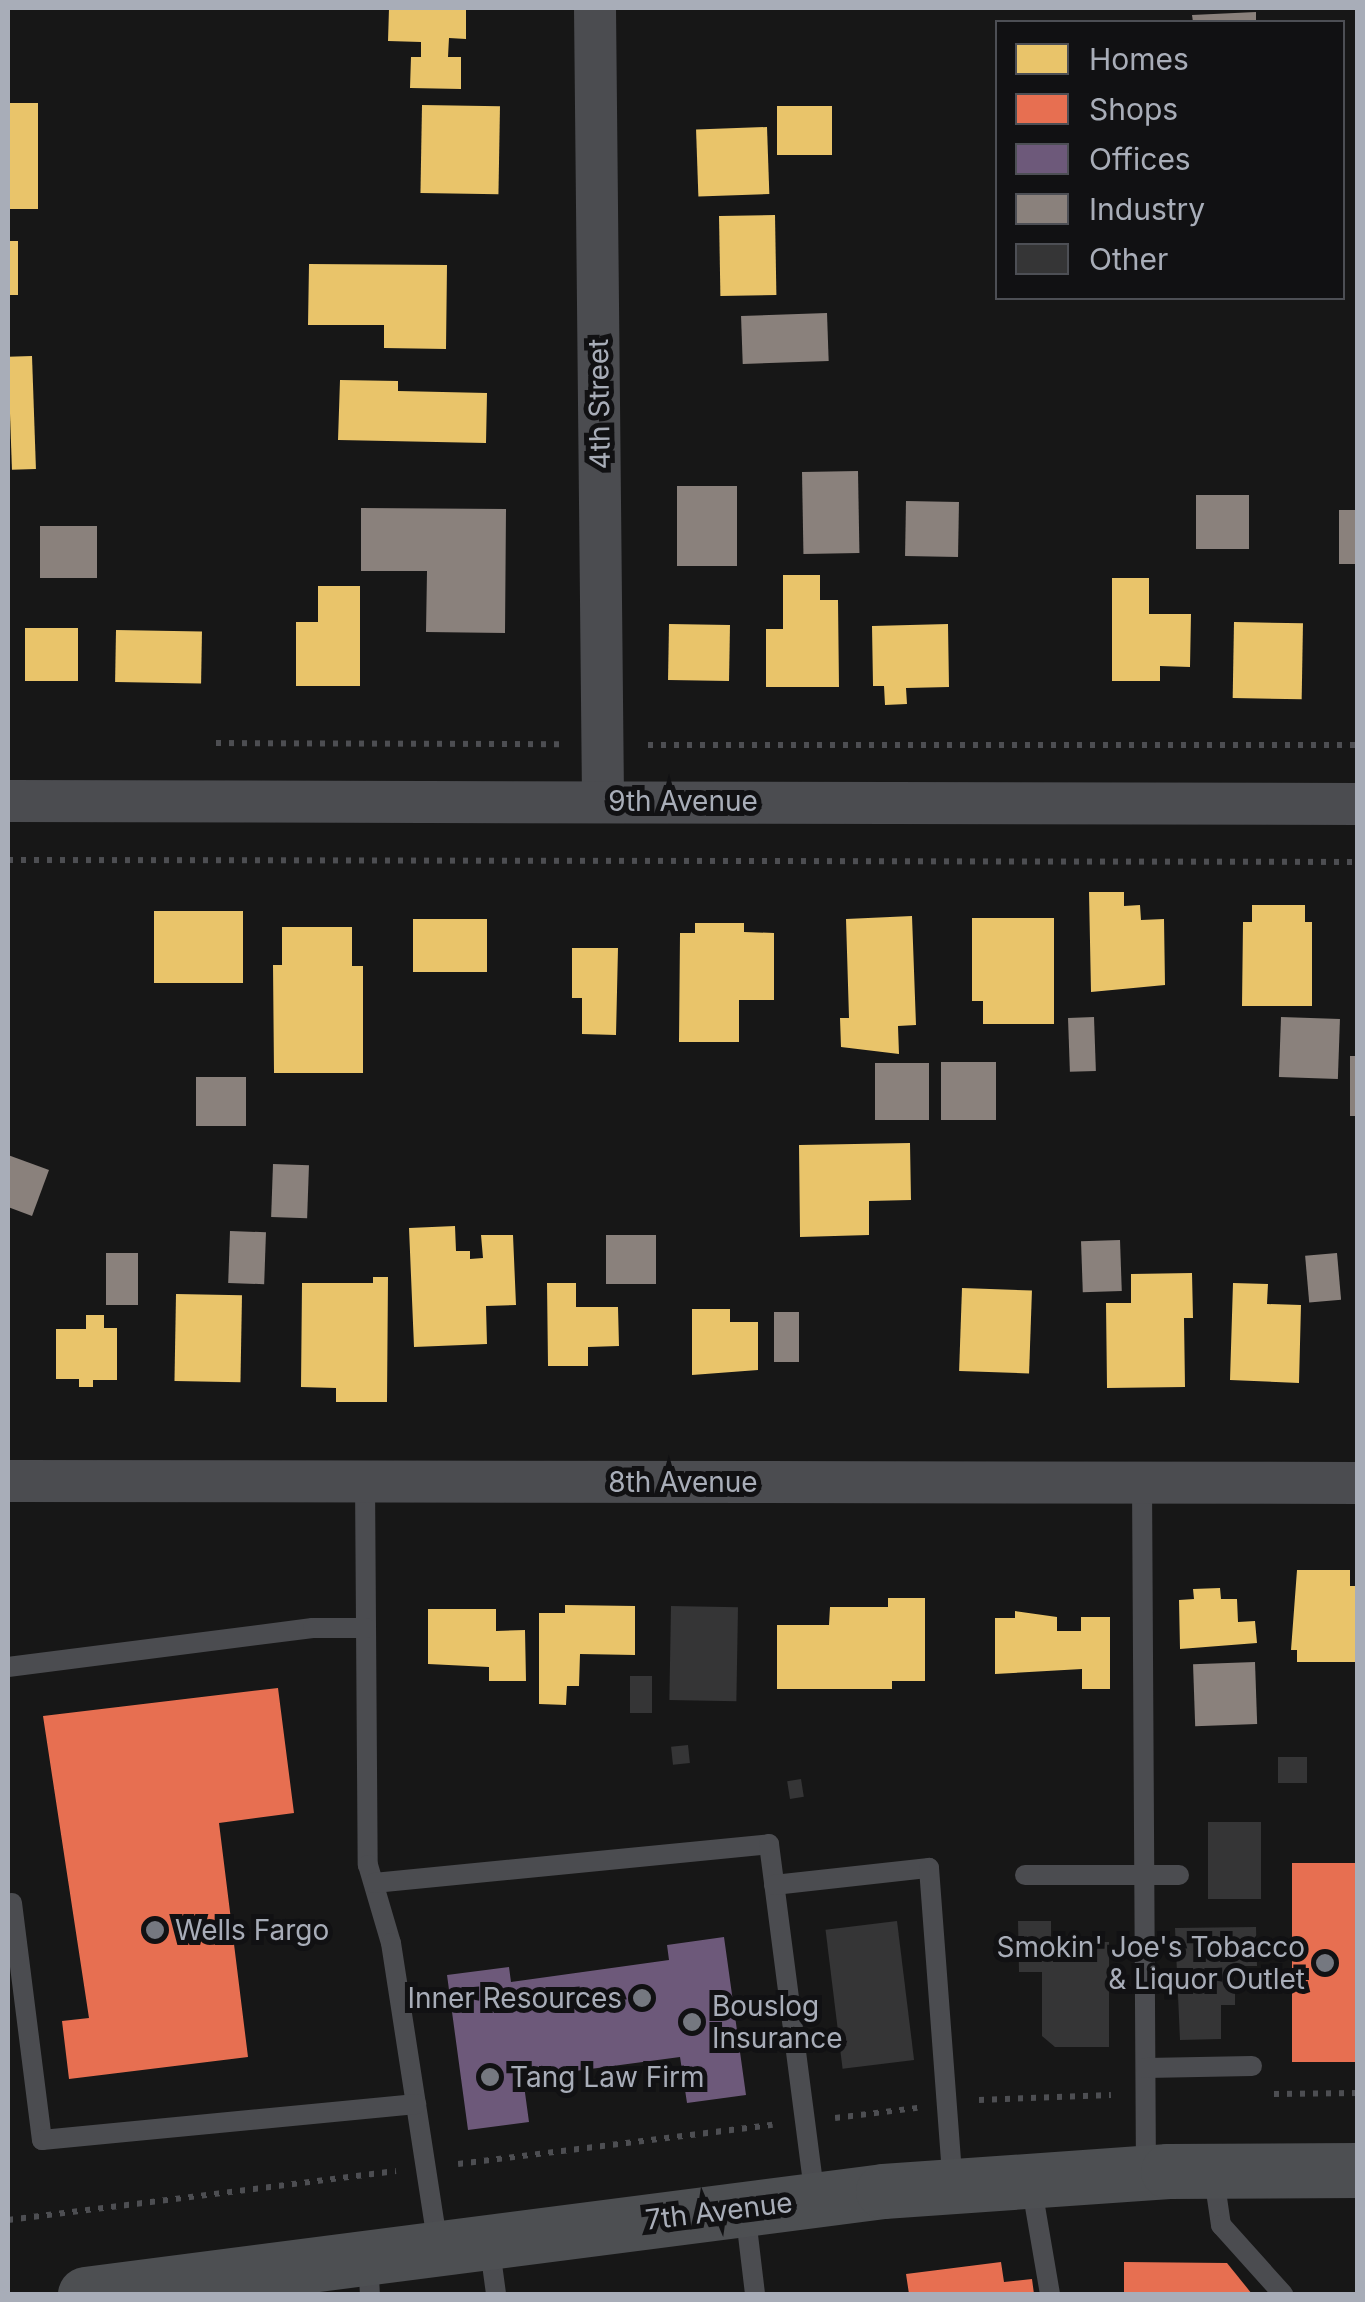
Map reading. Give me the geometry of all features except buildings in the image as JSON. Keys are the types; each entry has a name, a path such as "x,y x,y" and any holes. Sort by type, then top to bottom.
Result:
{"main road":[{"name":"7th Avenue","path":"85,2294 369,2275 464,2243 816,2199 1146,2172 1358,2170"}],"street":[{"name":"4th Street","path":"595,8 604,801"},
{"name":"9th Avenue","path":"8,801 1358,804"},
{"name":"8th Avenue","path":"8,1481 1358,1483"}],"lane":[{"path":"365,1481 374,1883 391,1943 426,2168 464,2243 496,2294"},
{"path":"1142,1482 1146,2172"},
{"path":"8,1668 314,1628 366,1628"},
{"path":"374,1883 769,1844 816,2199"},
{"path":"774,1885 929,1868 954,2186"},
{"path":"1025,1875 1179,1875"},
{"path":"12,1903 42,2140 416,2104"},
{"path":"1146,2068 1252,2066"},
{"path":"1214,2171 1220,2224 1282,2294"},
{"path":"1030,2181 1050,2294"},
{"path":"744,2208 755,2294"}],"path":[{"path":"216,743 574,744"},
{"path":"632,744 1358,744"},
{"path":"8,860 1358,862"},
{"path":"1261,2094 1358,2094"},
{"path":"8,2220 1014,2096 1146,2095"}],"place":[{"name":"Wells Fargo","path":"155,1930"},
{"name":"Smokin' Joe's Tobacco & Liquor Outlet","path":"1325,1963"},
{"name":"Inner Resources","path":"642,1998"},
{"name":"Bouslog Insurance","path":"692,2022"},
{"name":"Tang Law Firm","path":"490,2077"}]}
